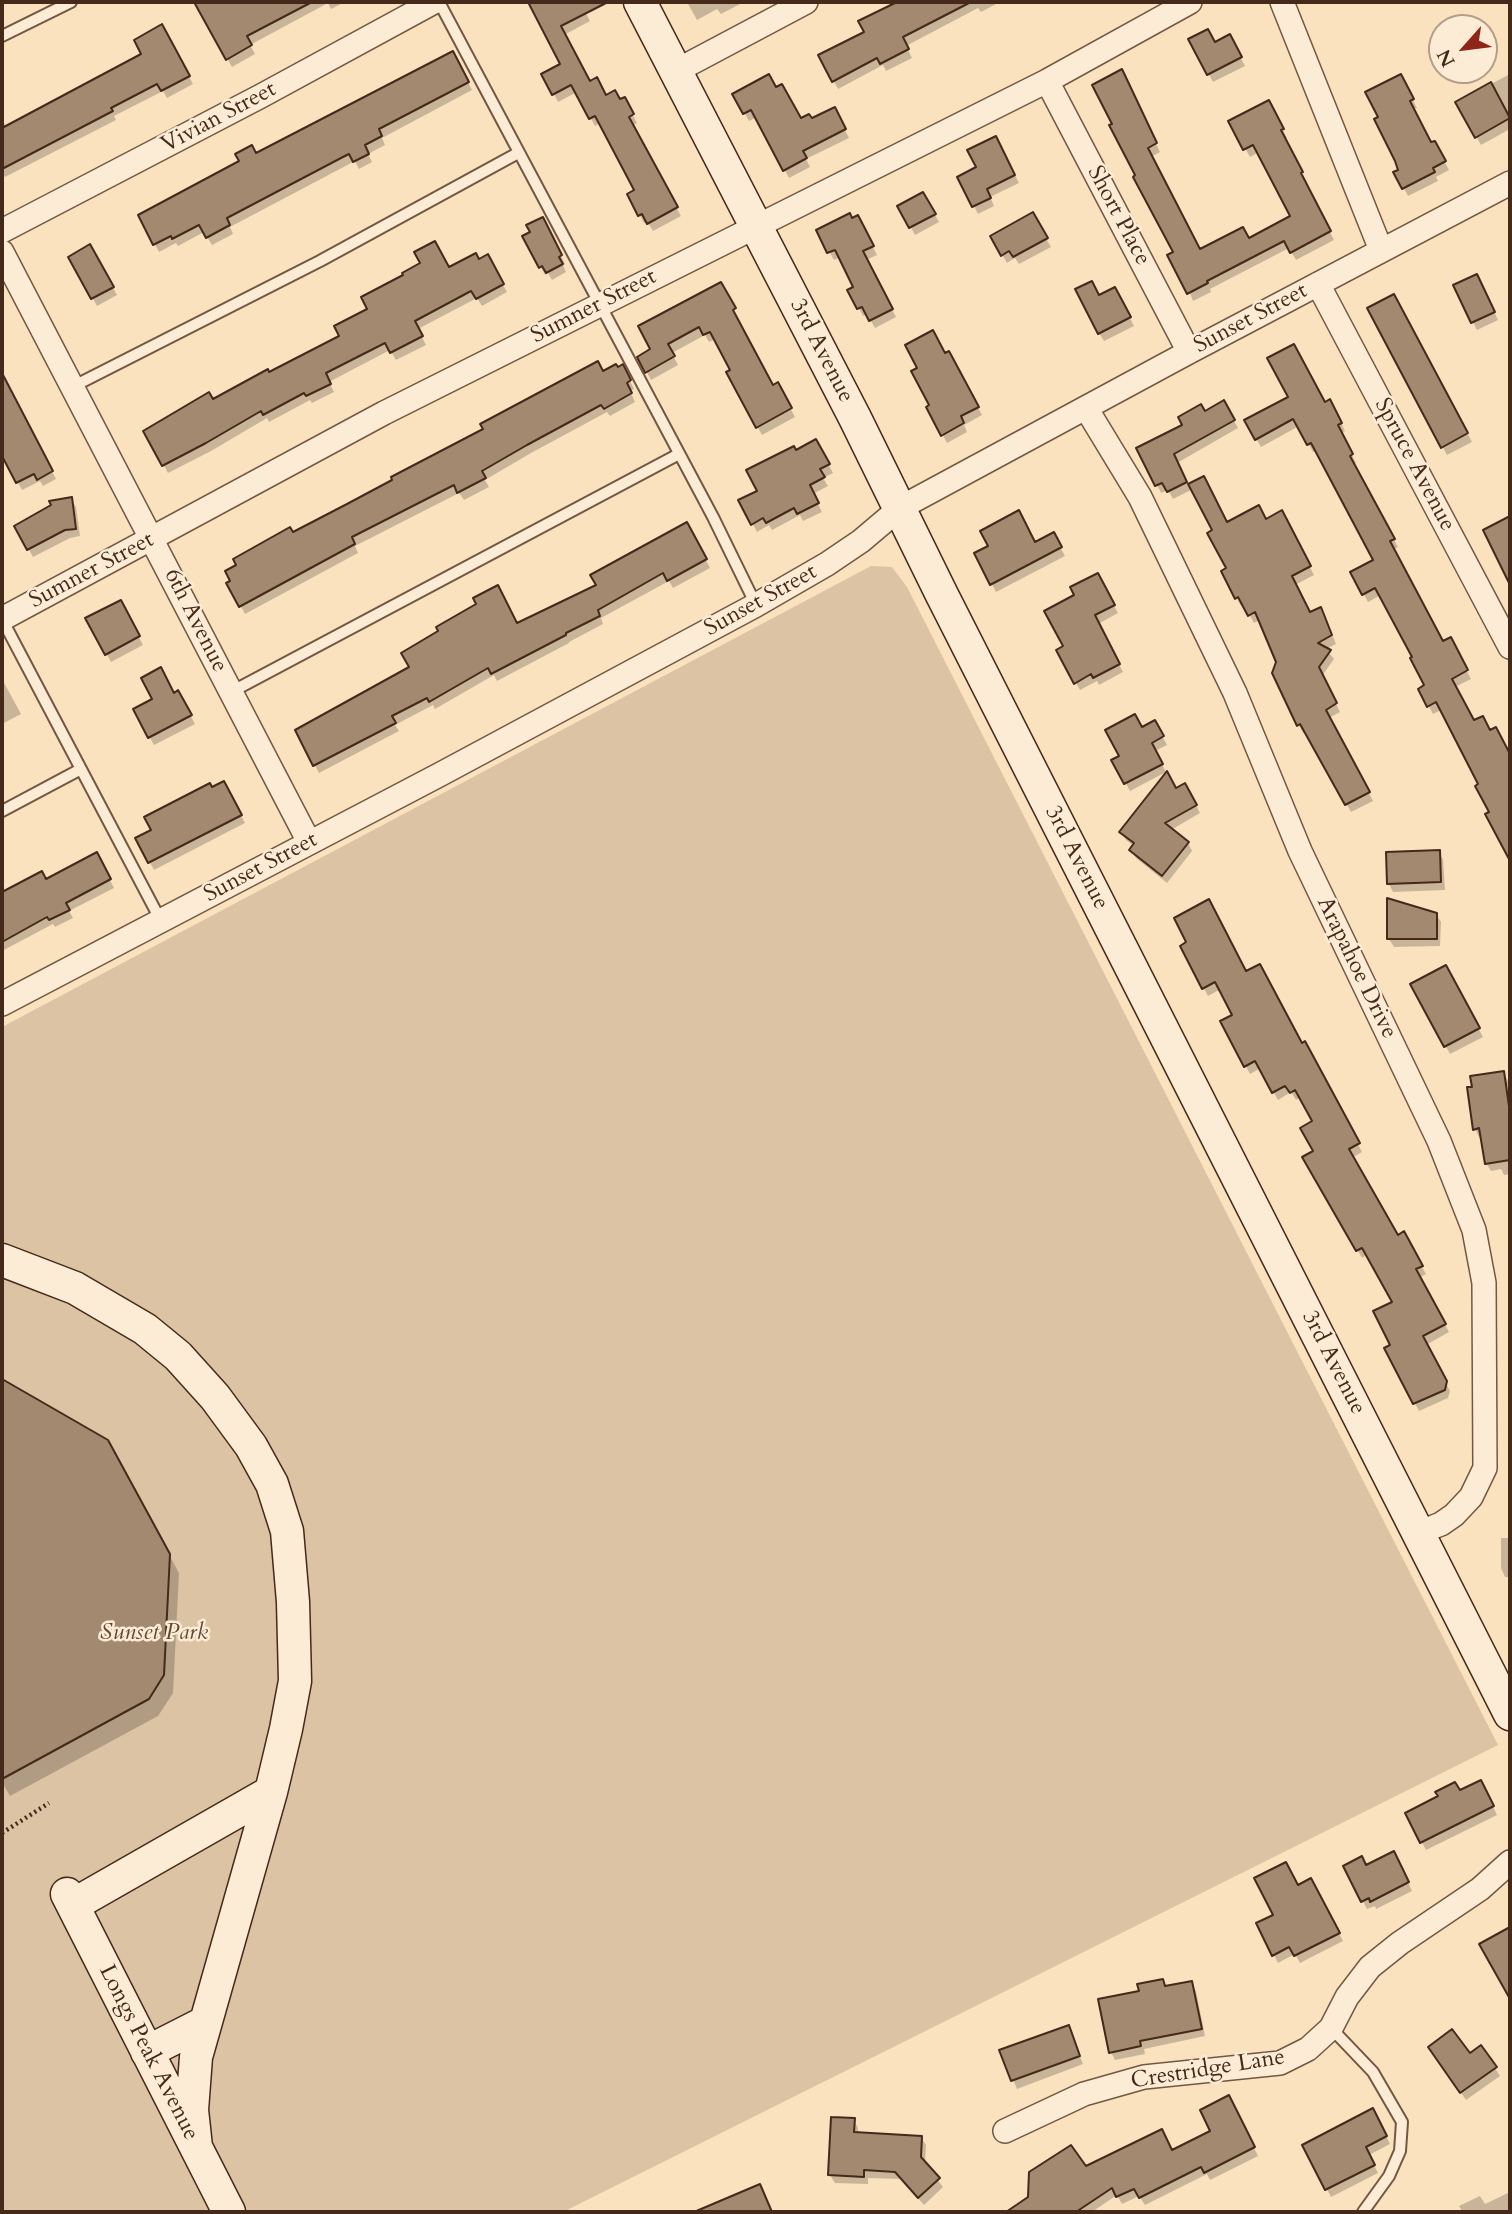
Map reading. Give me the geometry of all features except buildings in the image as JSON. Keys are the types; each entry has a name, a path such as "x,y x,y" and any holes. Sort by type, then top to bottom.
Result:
{"street":[{"name":"Vivian Street","path":"2,231 436,2"},
{"name":"3rd Avenue","path":"640,2 900,508 1510,1714"},
{"path":"676,71 806,2"},
{"name":"Sumner Street","path":"2,619 384,413 1047,81 1190,2"},
{"path":"1283,2 1381,250"},
{"name":"Short Place","path":"1047,81 1189,352"},
{"name":"Sunset Street","path":"2,1004 756,605 827,565 900,508 1189,352 1381,250 1507,192"},
{"name":"6th Avenue","path":"2,252 309,842"},
{"name":"Spruce Avenue","path":"1318,284 1510,647"},
{"name":"Arapahoe Drive","path":"1086,408 1140,497 1236,693 1300,851 1439,1141 1474,1230 1484,1283 1485,1468 1471,1497 1454,1515 1441,1524 1418,1533"},
{"path":"2,1260 75,1288 156,1337 191,1368 240,1430 262,1465 280,1503 287,1531 295,1634 293,1688 271,1792 204,2023 193,2082 192,2110 196,2147"},
{"name":"Longs Peak Avenue","path":"229,2212 70,1899 271,1792"},
{"name":"Crestridge Lane","path":"1005,2131 1084,2094 1144,2077 1280,2063 1308,2049 1331,2028 1347,1997 1370,1967 1400,1943 1480,1889 1510,1863"},
{"path":"148,2052 204,2023"}],"lane":[{"path":"2,36 71,2"},
{"path":"436,2 679,454 756,605"},
{"path":"72,387 320,261 519,153"},
{"path":"231,692 679,454"},
{"path":"2,619 162,921"},
{"path":"2,811 81,769"},
{"path":"1331,2028 1373,2072 1402,2122 1400,2151 1389,2176 1363,2212"}],"path":[{"path":"2,1833 49,1803"}],"green space":[{"name":"Sunset Park","path":"871,566 892,567 907,587 1498,1745 563,2212 2,2212 2,1027"}]}
